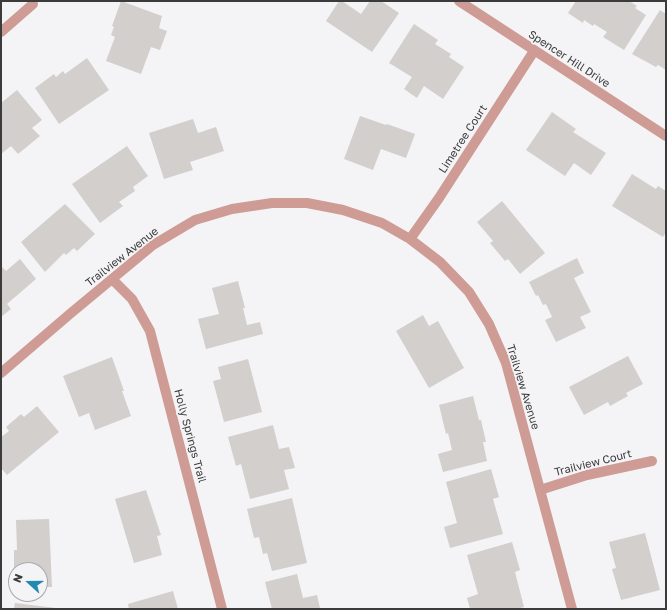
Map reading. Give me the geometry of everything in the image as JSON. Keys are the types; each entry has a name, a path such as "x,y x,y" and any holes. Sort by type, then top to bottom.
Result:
{"street":[{"name":"Spencer Hill Drive","path":"459,1 666,136"},
{"path":"1,32 33,4"},
{"name":"Limetree Court","path":"410,239 439,198 534,50"},
{"name":"Trailview Avenue","path":"1,373 153,245 195,220 232,209 272,203 307,203 343,210 382,224 410,239 440,262 469,292 489,324 506,362 572,609"},
{"name":"Holly Springs Trail","path":"112,279 132,299 150,331 222,609"},
{"name":"Trailview Court","path":"540,490 587,475 652,461"}],"building":[{"path":"121,1 162,16 159,28 167,31 160,50 151,47 141,74 106,61 115,37 111,35 114,27 112,26"},
{"path":"339,1 342,1 361,14 370,1 381,1 399,13 372,52 326,21"},
{"path":"576,1 629,1 637,6 635,8 646,15 624,50 603,37 607,32 584,20 583,23 568,13"},
{"path":"660,10 666,14 666,70 658,65 656,67 632,54"},
{"path":"414,24 438,40 435,44 451,54 449,57 464,67 443,99 424,86 417,98 404,89 412,77 389,63"},
{"path":"87,58 109,90 59,124 35,88 54,74 56,77 63,71 65,74"},
{"path":"17,90 42,120 32,128 40,136 18,154 11,146 1,154 1,103"},
{"path":"552,112 576,129 573,132 606,153 591,175 574,163 565,176 526,150"},
{"path":"360,116 415,134 406,158 381,149 373,170 344,159"},
{"path":"193,119 198,133 216,127 224,151 190,162 193,170 164,179 149,133"},
{"path":"127,146 148,176 133,187 135,191 119,202 123,206 100,223 72,184"},
{"path":"632,174 656,189 658,186 666,191 666,232 663,237 612,206"},
{"path":"502,201 545,253 520,274 508,259 505,261 490,243 493,241 477,222"},
{"path":"65,204 95,234 77,251 74,248 66,255 64,253 45,272 21,242"},
{"path":"577,258 584,273 574,278 591,312 580,317 586,328 556,342 545,320 552,317 546,304 543,305 538,295 536,296 529,282"},
{"path":"20,259 36,279 7,304 11,309 1,317 1,266 6,271"},
{"path":"238,281 245,308 243,308 247,325 260,322 263,334 206,349 198,319 219,314 212,288"},
{"path":"423,315 429,326 438,321 464,368 429,388 396,331"},
{"path":"628,356 643,384 626,393 628,396 610,406 608,402 584,415 569,387"},
{"path":"112,357 131,416 95,430 89,413 79,417 63,376"},
{"path":"248,359 262,412 224,422 213,381 221,379 218,367"},
{"path":"473,396 486,442 483,442 487,461 443,472 438,454 452,450 448,433 446,434 439,405"},
{"path":"37,406 59,432 7,475 1,468 1,437 9,431 6,427 21,414 24,417"},
{"path":"273,425 279,449 289,447 295,468 284,470 289,489 250,499 241,464 236,466 228,437"},
{"path":"491,469 499,497 493,499 503,534 450,548 444,527 457,523 446,482"},
{"path":"146,490 161,535 157,536 162,555 134,563 115,499"},
{"path":"292,498 307,563 272,571 267,553 263,554 259,537 254,538 247,509"},
{"path":"49,519 52,587 48,587 48,562 14,562 14,550 17,550 16,520"},
{"path":"645,533 660,590 621,600 612,569 616,568 609,542"},
{"path":"512,542 520,570 515,572 524,607 517,609 470,609 467,598 478,594 467,555"},
{"path":"297,574 303,598 317,595 320,608 272,609 265,582"},
{"path":"173,591 178,609 129,609 128,604"},
{"path":"15,603 56,608 56,609 14,609"}]}
